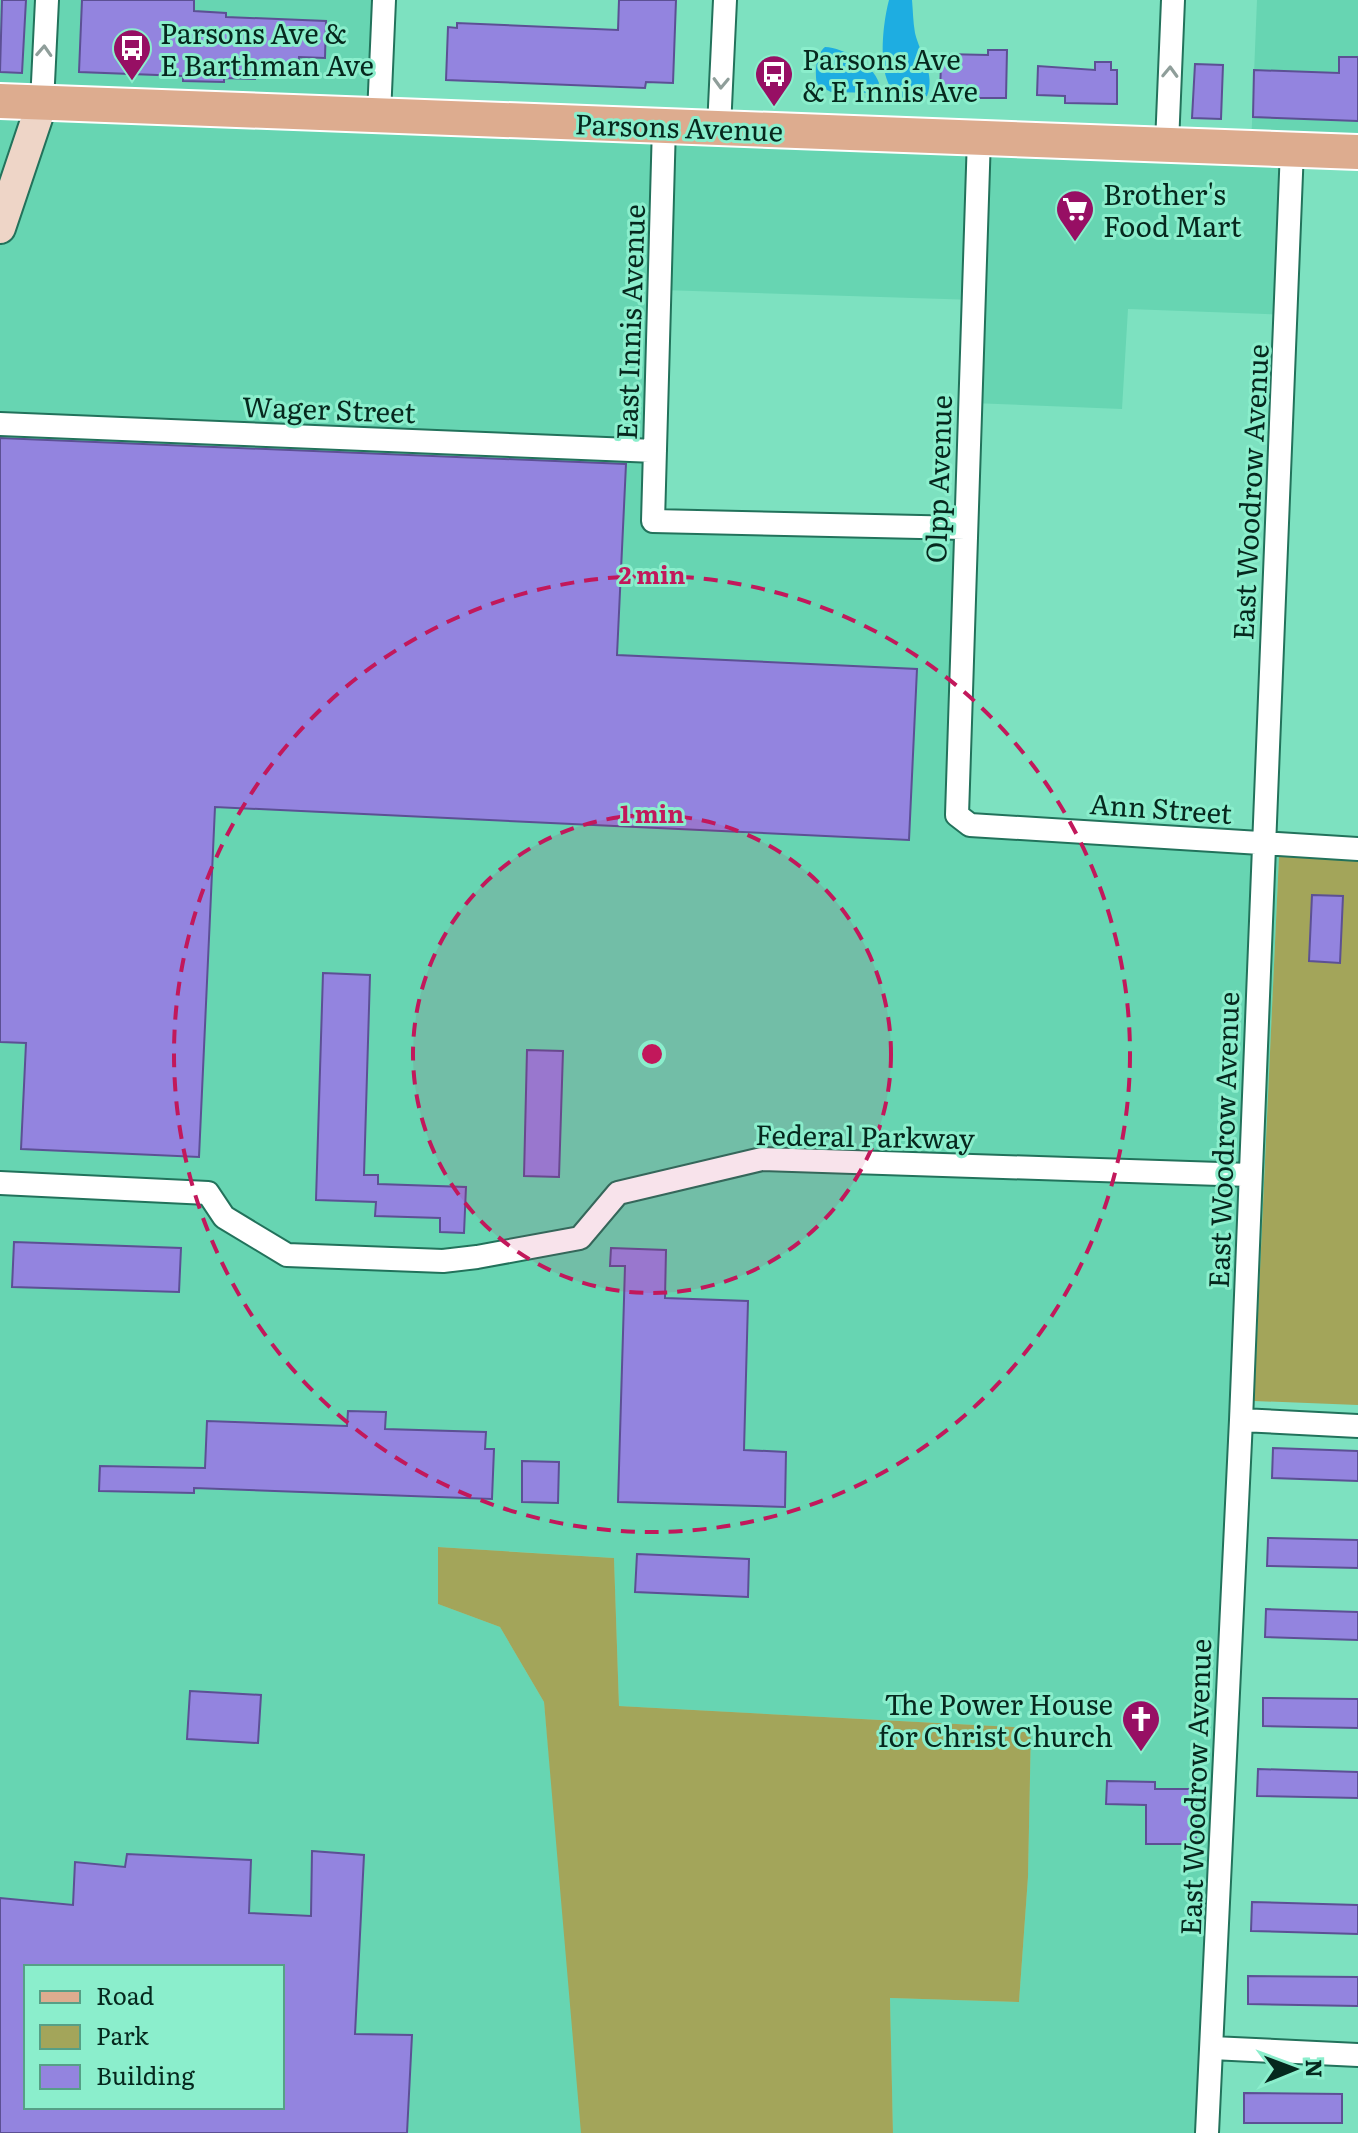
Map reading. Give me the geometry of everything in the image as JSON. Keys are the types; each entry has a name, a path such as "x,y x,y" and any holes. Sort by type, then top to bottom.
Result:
{"main road":[{"name":"Parsons Avenue","path":"0,101 1358,152"}],"street":[{"path":"0,228 42,103 47,0"},
{"path":"379,115 384,0"},
{"path":"719,128 725,0"},
{"path":"1167,144 1173,0"},
{"name":"East Innis Avenue","path":"664,125 653,521 965,528"},
{"name":"Olpp Avenue","path":"962,821 955,807 979,137"},
{"name":"East Woodrow Avenue","path":"1207,2133 1241,1420 1292,149"},
{"name":"Wager Street","path":"0,424 655,451"},
{"name":"Ann Street","path":"962,821 970,825 1358,849"},
{"name":"Federal Parkway","path":"0,1183 208,1193 224,1217 287,1255 443,1261 580,1238 618,1193 762,1159 1250,1175"},
{"path":"1241,1420 1358,1426"},
{"path":"1212,2048 1358,2055"}],"shaded area":[{"path":"0,0 390,0 386,114 1251,147 1257,0 1358,0 1358,152 1296,150 1292,315 1128,309 1122,409 971,403 976,300 662,290 654,515 967,527 956,825 1279,856 1254,1401 1237,1423 1207,2133 893,2133 890,1998 1019,2002 1028,1877 1031,1728 619,1706 614,1558 439,1547 438,1604 500,1627 544,1702 582,2107 581,2133 0,2133"}],"green space":[{"path":"1279,856 1358,860 1358,1405 1254,1401"},
{"path":"438,1547 614,1558 619,1706 1031,1728 1028,1877 1019,2002 890,1998 893,2133 581,2133 544,1702 500,1627 438,1604"}],"water":[{"path":"889,0 912,0 915,33 930,80 927,96 909,99 896,94 888,83 883,49"},
{"path":"825,47 849,54 871,70 879,83 876,93 831,92 817,85 818,59"}],"building":[{"path":"2,0 26,0 22,73 0,72"},
{"path":"82,0 194,0 194,11 226,13 226,17 326,21 325,58 299,57 298,76 255,74 255,79 224,78 224,82 183,81 183,76 79,72"},
{"path":"619,0 676,0 673,83 646,82 645,88 446,80 448,27 457,28 457,23 618,30"},
{"path":"988,50 1007,50 1006,98 949,98 949,93 940,92 941,64 945,64 945,54 988,55"},
{"path":"1339,57 1358,57 1358,121 1253,117 1254,70 1339,73"},
{"path":"1095,62 1111,62 1111,70 1117,70 1117,104 1065,103 1065,96 1037,95 1038,66 1095,70"},
{"path":"1195,64 1223,65 1221,119 1192,118"},
{"path":"0,438 626,464 617,655 917,669 909,840 215,807 199,1157 21,1149 26,1043 0,1042"},
{"path":"1312,895 1343,896 1340,963 1309,961"},
{"path":"323,973 370,975 364,1175 378,1175 378,1184 466,1187 464,1233 440,1232 440,1218 375,1216 376,1202 316,1200"},
{"path":"527,1050 563,1051 559,1177 524,1176"},
{"path":"14,1242 181,1248 179,1292 12,1287"},
{"path":"611,1248 666,1250 665,1298 748,1301 744,1450 786,1452 785,1507 618,1502 625,1266 610,1266"},
{"path":"348,1411 386,1412 385,1429 486,1432 485,1449 494,1449 492,1499 194,1488 194,1493 99,1491 100,1466 205,1468 207,1421 347,1426"},
{"path":"1273,1448 1358,1451 1358,1481 1272,1478"},
{"path":"522,1461 559,1462 558,1503 522,1502"},
{"path":"1268,1538 1358,1540 1358,1568 1267,1566"},
{"path":"637,1554 749,1559 748,1597 635,1592"},
{"path":"1266,1609 1358,1612 1358,1640 1265,1637"},
{"path":"190,1691 261,1695 258,1743 187,1739"},
{"path":"1263,1698 1358,1699 1358,1728 1263,1726"},
{"path":"1258,1769 1358,1772 1358,1798 1257,1796"},
{"path":"1107,1781 1155,1782 1155,1789 1196,1789 1196,1844 1146,1844 1146,1805 1106,1804"},
{"path":"312,1851 364,1855 355,2034 412,2035 407,2133 0,2133 0,1898 73,1905 75,1862 125,1867 127,1854 251,1860 249,1913 311,1916"},
{"path":"1252,1902 1358,1905 1358,1934 1251,1931"},
{"path":"1248,1976 1358,1977 1358,2006 1248,2004"},
{"path":"1244,2093 1342,2094 1342,2123 1244,2123"}],"place":[{"name":"Parsons Ave & E Barthman Ave","path":"132,82"},
{"name":"Parsons Ave & E Innis Ave","path":"774,108"},
{"name":"Brother's Food Mart","path":"1075,243"},
{"name":"The Power House for Christ Church","path":"1141,1753"}]}
